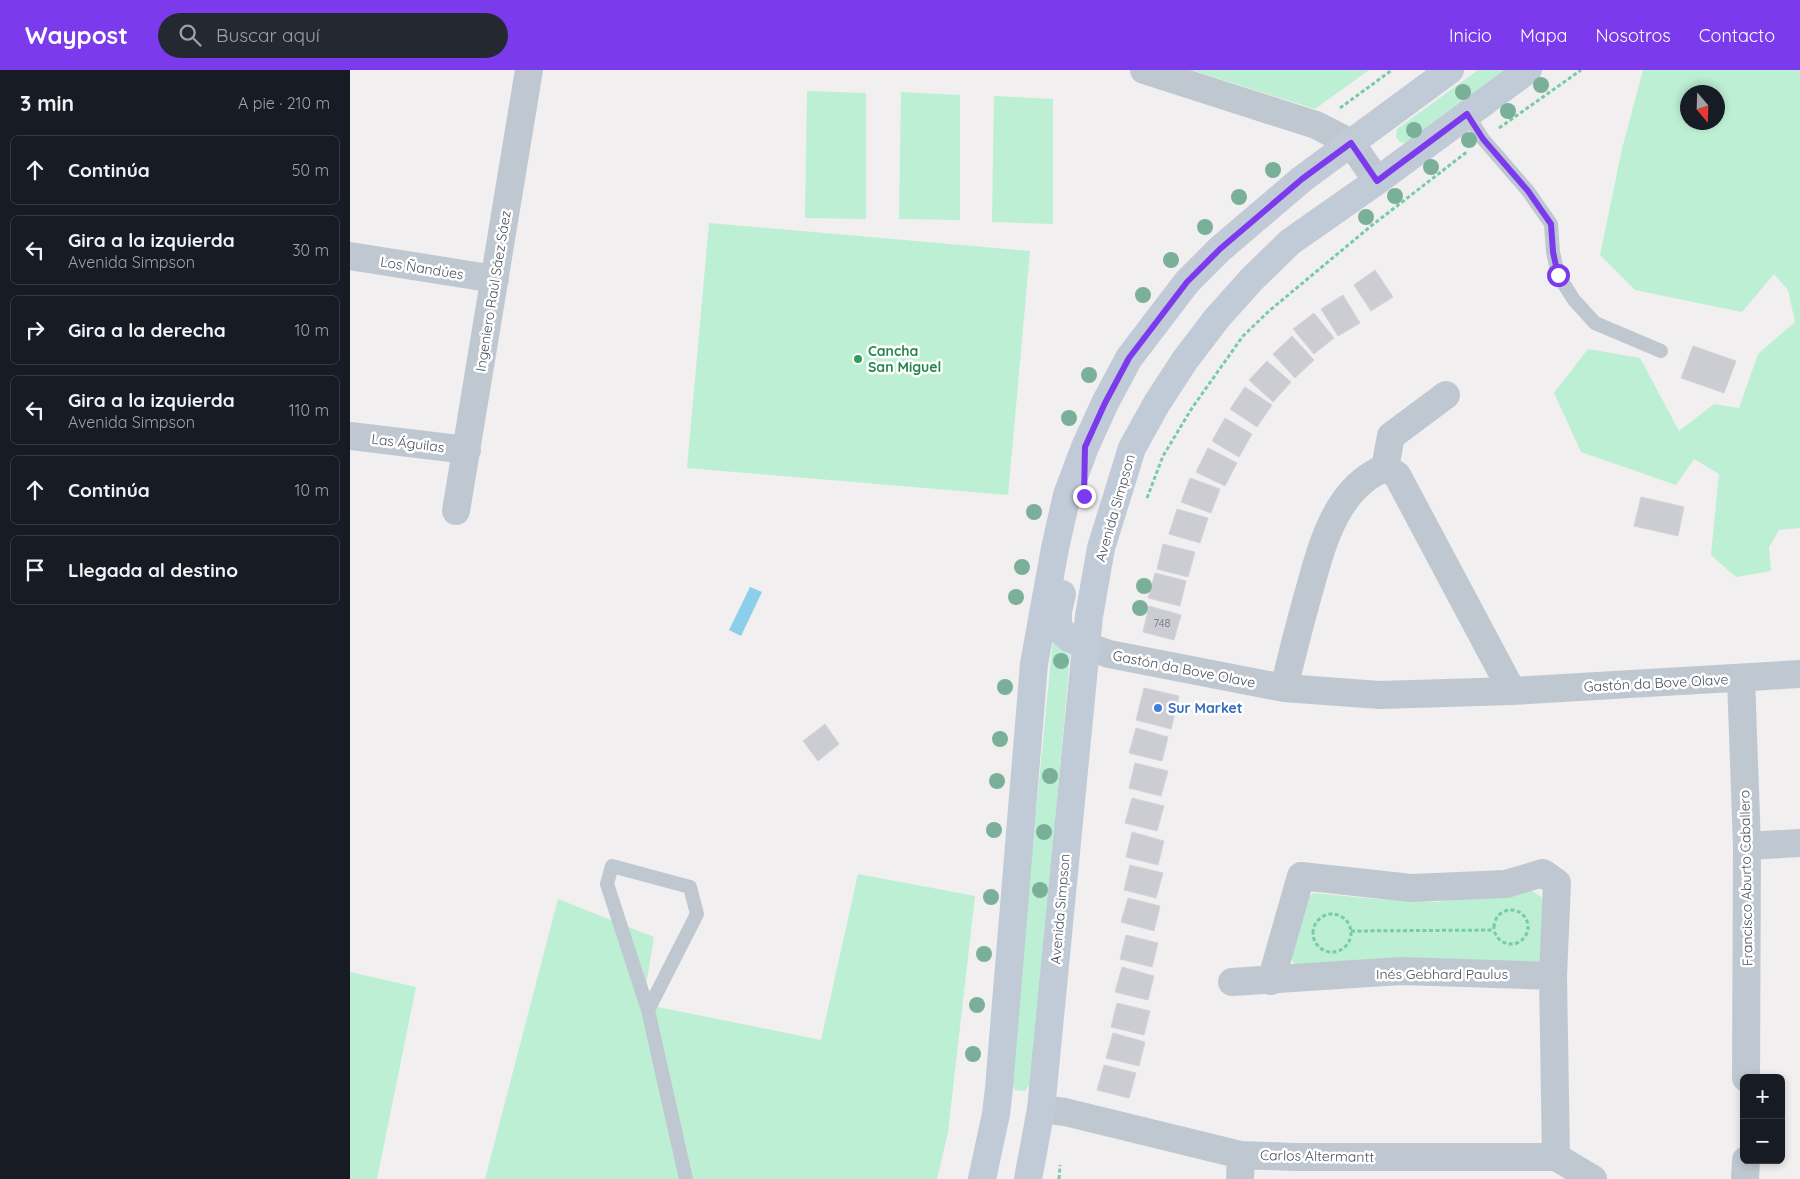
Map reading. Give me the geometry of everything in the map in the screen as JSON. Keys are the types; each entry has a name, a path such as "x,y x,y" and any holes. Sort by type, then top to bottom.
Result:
{"main road":[{"path":"982,1179 996,1114 1034,664 1055,548 1067,496 1085,447 1129,358 1187,282 1220,249 1302,179 1450,70"},
{"name":"Avenida Simpson","path":"1028,1179 1041,1109 1086,646 1101,548 1132,448 1157,403 1185,360 1217,318 1252,279 1290,242 1377,181 1528,70"},
{"path":"1085,447 1084,496 1058,611 1058,628 1069,638 1086,646"},
{"path":"996,1114 1000,1106 1009,1103 1041,1109"}],"street":[{"name":"Ingeniero Raúl Sáez Sáez","path":"456,511 529,70"},
{"path":"1144,70 1316,125 1351,143 1377,181"},
{"name":"Los Ñandúes","path":"350,256 495,280"},
{"path":"1385,468 1391,436 1446,395"},
{"name":"Las Águilas","path":"350,436 467,450"},
{"path":"1284,688 1324,539 1342,503 1375,472 1385,468"},
{"path":"1385,468 1397,475 1512,692"},
{"name":"Gastón da Bove Olave","path":"1086,646 1109,654 1284,688 1380,695 1512,692 1800,674"},
{"name":"Francisco Aburto Caballero","path":"1741,678 1747,846 1746,1074"},
{"path":"1747,846 1800,844"},
{"path":"1271,981 1300,876 1411,888 1506,884 1543,873 1557,883 1553,976 1556,1157 1593,1179"},
{"name":"Inés Gebhard Paulus","path":"1232,982 1271,981 1401,971 1553,976"},
{"name":"Carlos Altermantt","path":"1041,1109 1065,1112 1241,1167 1304,1157 1556,1157"},
{"path":"1746,1164 1746,1179"}],"lane":[{"path":"1467,114 1483,139 1528,191 1551,224 1553,252 1558,275 1574,300 1595,323 1661,351"},
{"path":"648,1010 697,914 690,887 612,866 607,884 648,1010 686,1179"}],"path":[{"path":"1316,125 1392,70"},
{"path":"1147,498 1163,456 1197,401 1244,336 1269,311 1357,238 1483,139 1581,70"},
{"path":"1505,911 1517,911 1526,919 1528,924 1524,939 1515,944 1504,943 1499,940 1494,930 1496,919 1505,911"},
{"path":"1334,914 1346,920 1351,931 1348,943 1344,948 1332,952 1326,951 1316,943 1312,931 1314,925 1322,916 1334,914"},
{"path":"1351,931 1494,930"},
{"path":"1059,1179 1061,1160"}],"green space":[{"path":"1191,70 1369,70 1315,109"},
{"path":"1478,70 1512,70 1408,144 1400,142 1396,137 1397,129"},
{"path":"1643,70 1800,70 1800,528 1779,530 1769,547 1771,571 1736,577 1711,555 1719,474 1694,459 1676,485 1581,452 1554,393 1588,349 1640,358 1679,431 1714,404 1739,408 1758,354 1795,322 1788,290 1774,274 1742,312 1635,290 1600,255 1622,149"},
{"path":"807,91 866,93 866,219 805,218"},
{"path":"901,92 960,95 960,220 899,219"},
{"path":"994,96 1053,99 1053,224 992,222"},
{"name":"Cancha San Miguel","path":"709,223 1030,251 1008,495 687,468"},
{"path":"1053,638 1070,656 1032,1081 1025,1091 1015,1090 1010,1080"},
{"path":"858,874 975,896 948,1132 937,1179 485,1179 558,899 654,937 643,1004 821,1040"},
{"path":"1527,887 1541,897 1546,905 1547,960 1538,966 1304,968 1293,963 1290,950 1303,900 1314,893 1438,902"},
{"path":"350,972 416,987 377,1179 350,1179"}],"water":[{"path":"750,587 762,592 741,636 729,630"}],"building":[{"path":"1375,270 1393,297 1371,311 1354,285"},
{"path":"1343,295 1360,323 1338,336 1321,309"},
{"path":"1314,313 1334,338 1314,354 1293,329"},
{"path":"1292,336 1314,360 1295,378 1273,354"},
{"path":"1693,346 1736,361 1724,393 1681,378"},
{"path":"1267,361 1291,382 1273,402 1249,380"},
{"path":"1245,387 1272,405 1257,427 1230,409"},
{"path":"1225,418 1252,434 1239,457 1212,441"},
{"path":"1208,448 1237,463 1225,486 1196,472"},
{"path":"1190,478 1220,489 1211,513 1181,502"},
{"path":"1641,497 1684,507 1678,536 1634,526"},
{"path":"1177,509 1208,518 1200,543 1169,534"},
{"path":"1163,544 1195,552 1188,577 1157,569"},
{"path":"1155,573 1186,581 1180,606 1148,598"},
{"path":"1149,606 1181,615 1174,640 1143,632"},
{"name":"Sur Market","path":"1144,688 1179,696 1171,729 1136,720"},
{"path":"825,724 839,744 818,761 803,741"},
{"path":"1136,728 1168,737 1162,761 1129,753"},
{"path":"1135,763 1168,771 1161,796 1129,788"},
{"path":"1132,798 1164,806 1157,831 1125,823"},
{"path":"1132,832 1164,841 1158,865 1126,857"},
{"path":"1130,865 1163,873 1156,898 1124,890"},
{"path":"1128,898 1160,906 1154,931 1121,922"},
{"path":"1126,935 1158,943 1152,967 1120,959"},
{"path":"1122,967 1154,976 1148,1000 1115,992"},
{"path":"1117,1003 1150,1011 1144,1035 1111,1027"},
{"path":"1113,1033 1145,1042 1139,1066 1106,1058"},
{"path":"1104,1065 1136,1073 1129,1098 1097,1090"}],"place":[{"name":"Cancha San Miguel","path":"858,359"},
{"name":"Sur Market","path":"1158,708"}],"route":[{"path":"1084,496 1085,447 1105,403 1129,358 1187,282 1220,249 1302,179 1351,143 1377,181 1467,114 1483,139 1528,191 1551,224 1553,252 1558,275"}]}
